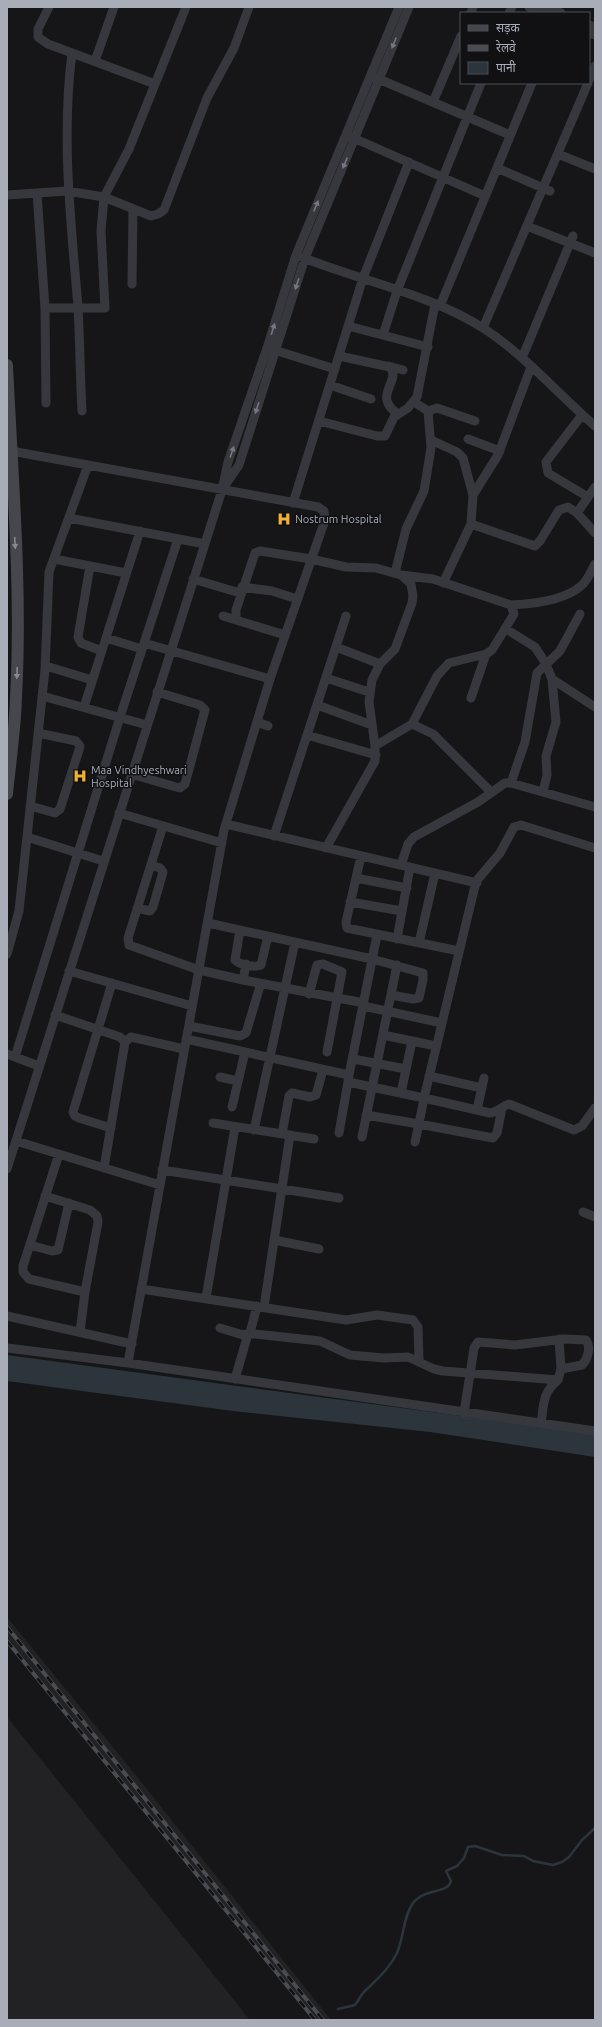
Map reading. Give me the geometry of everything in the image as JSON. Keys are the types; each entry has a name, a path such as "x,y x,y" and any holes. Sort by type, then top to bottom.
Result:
{"main road":[{"path":"7,365 17,586 18,663 7,794"}],"street":[{"path":"50,7 38,29 38,37 48,44 155,84"},
{"path":"95,61 114,7"},
{"path":"45,308 105,308 101,231 104,197 129,149 186,7"},
{"path":"7,195 68,192 104,197 151,216 164,210 207,98 234,48 249,7"},
{"path":"398,23 399,7"},
{"path":"7,1169 103,861 222,490 239,465 271,349 301,256 398,23 409,7"},
{"path":"529,7 541,12"},
{"path":"547,7 559,12"},
{"path":"433,102 460,38"},
{"path":"72,53 67,92 68,192 78,308 82,411"},
{"path":"590,78 595,66"},
{"path":"375,77 510,134"},
{"path":"383,335 397,291 481,84"},
{"path":"319,421 382,437 386,434 391,420 414,402 420,390 438,305 532,84"},
{"path":"482,328 527,226 547,190 558,154 588,84"},
{"path":"351,136 485,196"},
{"path":"558,154 595,170"},
{"path":"293,503 363,278 409,162"},
{"path":"497,168 547,190"},
{"path":"37,193 45,308 46,403"},
{"path":"132,284 133,209"},
{"path":"527,226 571,240 595,253"},
{"path":"522,358 571,240"},
{"path":"301,256 438,305 482,328 522,358 595,426"},
{"path":"348,326 428,347"},
{"path":"271,349 335,369"},
{"path":"339,356 403,370"},
{"path":"388,366 393,372 386,402 389,408 398,414"},
{"path":"473,495 493,465 500,451 531,366"},
{"path":"330,386 371,399"},
{"path":"414,402 428,411"},
{"path":"428,411 437,408 475,421"},
{"path":"398,574 406,530 424,491 430,459 431,440 428,411"},
{"path":"582,415 546,462 548,473 588,497"},
{"path":"468,439 500,451"},
{"path":"431,440 457,452 463,458 473,495 470,524 443,582"},
{"path":"11,451 318,507 324,511 324,520 270,679 226,824 188,1026 128,1363"},
{"path":"7,954 19,911 46,666 49,572 88,465"},
{"path":"577,513 595,487"},
{"path":"470,524 535,546 540,541 559,510 568,507 577,513 595,533"},
{"path":"69,518 205,544"},
{"path":"84,708 140,531"},
{"path":"39,1066 11,1056 79,854 120,718 178,539"},
{"path":"236,620 236,610 241,590 254,553 260,551 311,559 346,567 376,568 398,574 443,582 511,606 547,601 577,589 586,580 595,564"},
{"path":"54,559 126,573"},
{"path":"90,566 78,637 81,643 102,651"},
{"path":"326,848 375,761 376,750 369,692 372,680 380,664 395,649 412,603 413,596 411,584 398,574"},
{"path":"193,579 241,590 272,591 297,599"},
{"path":"307,735 376,750 412,724 443,668 456,660 486,654 492,650 514,614 511,606"},
{"path":"511,783 525,742 537,673 560,652 580,614"},
{"path":"223,616 285,635"},
{"path":"274,836 346,616"},
{"path":"506,628 530,642 546,664 552,679 556,722 546,756 547,775 543,792"},
{"path":"106,638 171,650 270,679"},
{"path":"336,648 380,664"},
{"path":"471,698 486,654"},
{"path":"46,666 92,680"},
{"path":"326,678 369,692"},
{"path":"552,679 595,707"},
{"path":"131,774 176,788 180,788 184,784 205,710 200,705 158,692"},
{"path":"42,696 147,725"},
{"path":"317,706 372,725"},
{"path":"257,722 268,726"},
{"path":"412,724 433,734 491,792"},
{"path":"30,806 51,813 55,813 60,809 80,746 76,741 38,733"},
{"path":"401,865 408,844 414,837 478,802 505,783 511,783 595,807"},
{"path":"119,813 222,843"},
{"path":"226,824 477,883"},
{"path":"415,1142 436,1046 477,883 500,853 514,827 517,825 595,848"},
{"path":"163,826 128,938 128,944 199,970 284,989 338,999 442,1023"},
{"path":"27,837 103,861"},
{"path":"361,856 346,922 347,928 459,951"},
{"path":"137,908 150,911 153,907 163,872 160,868 151,865"},
{"path":"397,939 410,867"},
{"path":"419,943 435,873"},
{"path":"356,878 406,888"},
{"path":"350,902 402,911"},
{"path":"208,922 398,965 423,973 420,998 413,999 391,994"},
{"path":"240,930 235,960 258,967 261,965 268,936"},
{"path":"339,1133 377,935"},
{"path":"254,1130 295,942"},
{"path":"243,980 246,964"},
{"path":"309,994 315,967 323,964 342,972 327,1052"},
{"path":"362,1137 398,965"},
{"path":"69,971 192,1006"},
{"path":"111,1128 79,1118 75,1116 73,1112 112,983"},
{"path":"188,1026 244,1036 250,1022 260,986 259,983"},
{"path":"55,1015 120,1037 125,1042"},
{"path":"383,1035 436,1046"},
{"path":"104,1168 125,1042 130,1037 184,1049"},
{"path":"186,1039 323,1070 372,1087 490,1113 496,1112 509,1104 574,1130 582,1126 595,1108"},
{"path":"401,1093 412,1041"},
{"path":"232,1107 245,1052"},
{"path":"353,1059 406,1069"},
{"path":"220,1328 243,1335 250,1333 260,1306 274,1240 282,1189 289,1096 292,1093 310,1097 316,1094 323,1070"},
{"path":"429,1076 482,1088"},
{"path":"220,1077 238,1081"},
{"path":"477,1110 484,1078"},
{"path":"366,1115 493,1138 497,1133 502,1108"},
{"path":"213,1123 314,1139"},
{"path":"206,1298 235,1127"},
{"path":"16,1141 160,1185"},
{"path":"59,1154 23,1266 23,1272 29,1279 85,1292"},
{"path":"162,1170 339,1198"},
{"path":"45,1196 90,1210 97,1216 98,1222 85,1292 80,1332"},
{"path":"30,1245 52,1251 58,1250 69,1203"},
{"path":"583,1212 595,1217"},
{"path":"274,1240 319,1249"},
{"path":"142,1289 346,1320 377,1315 413,1320 418,1327 419,1361"},
{"path":"7,1316 132,1344"},
{"path":"235,1379 248,1334 255,1334 320,1341 350,1355 384,1358 408,1357 434,1369 470,1374 558,1380"},
{"path":"464,1413 474,1348 478,1342 515,1346 559,1339 583,1338 586,1340 589,1346 587,1359 582,1365 561,1369"},
{"path":"541,1423 546,1394 551,1385 558,1380 561,1369 559,1339"},
{"path":"7,1348 128,1363 595,1431"}],"shaded area":[{"path":"7,1617 130,1768 331,2020 313,2020 7,1637"},
{"path":"7,1717 250,2020 7,2020"}],"water":[{"path":"7,1355 595,1434 595,1457 430,1432 233,1411 7,1381"}],"waterway":[{"path":"338,2009 355,2005 361,1995 387,1968 397,1953 407,1914 413,1903 423,1895 441,1890 449,1885 451,1881 446,1871 457,1866 464,1858 468,1847 475,1846 502,1855 524,1856 533,1861 553,1865 562,1862 569,1857 582,1840 595,1828"}],"railway":[{"path":"7,1627 323,2020"},
{"path":"7,1641 315,2020"}],"place":[{"name":"Nostrum Hospital","path":"284,519"},
{"name":"Maa Vindhyeshwari Hospital","path":"80,776"}]}
